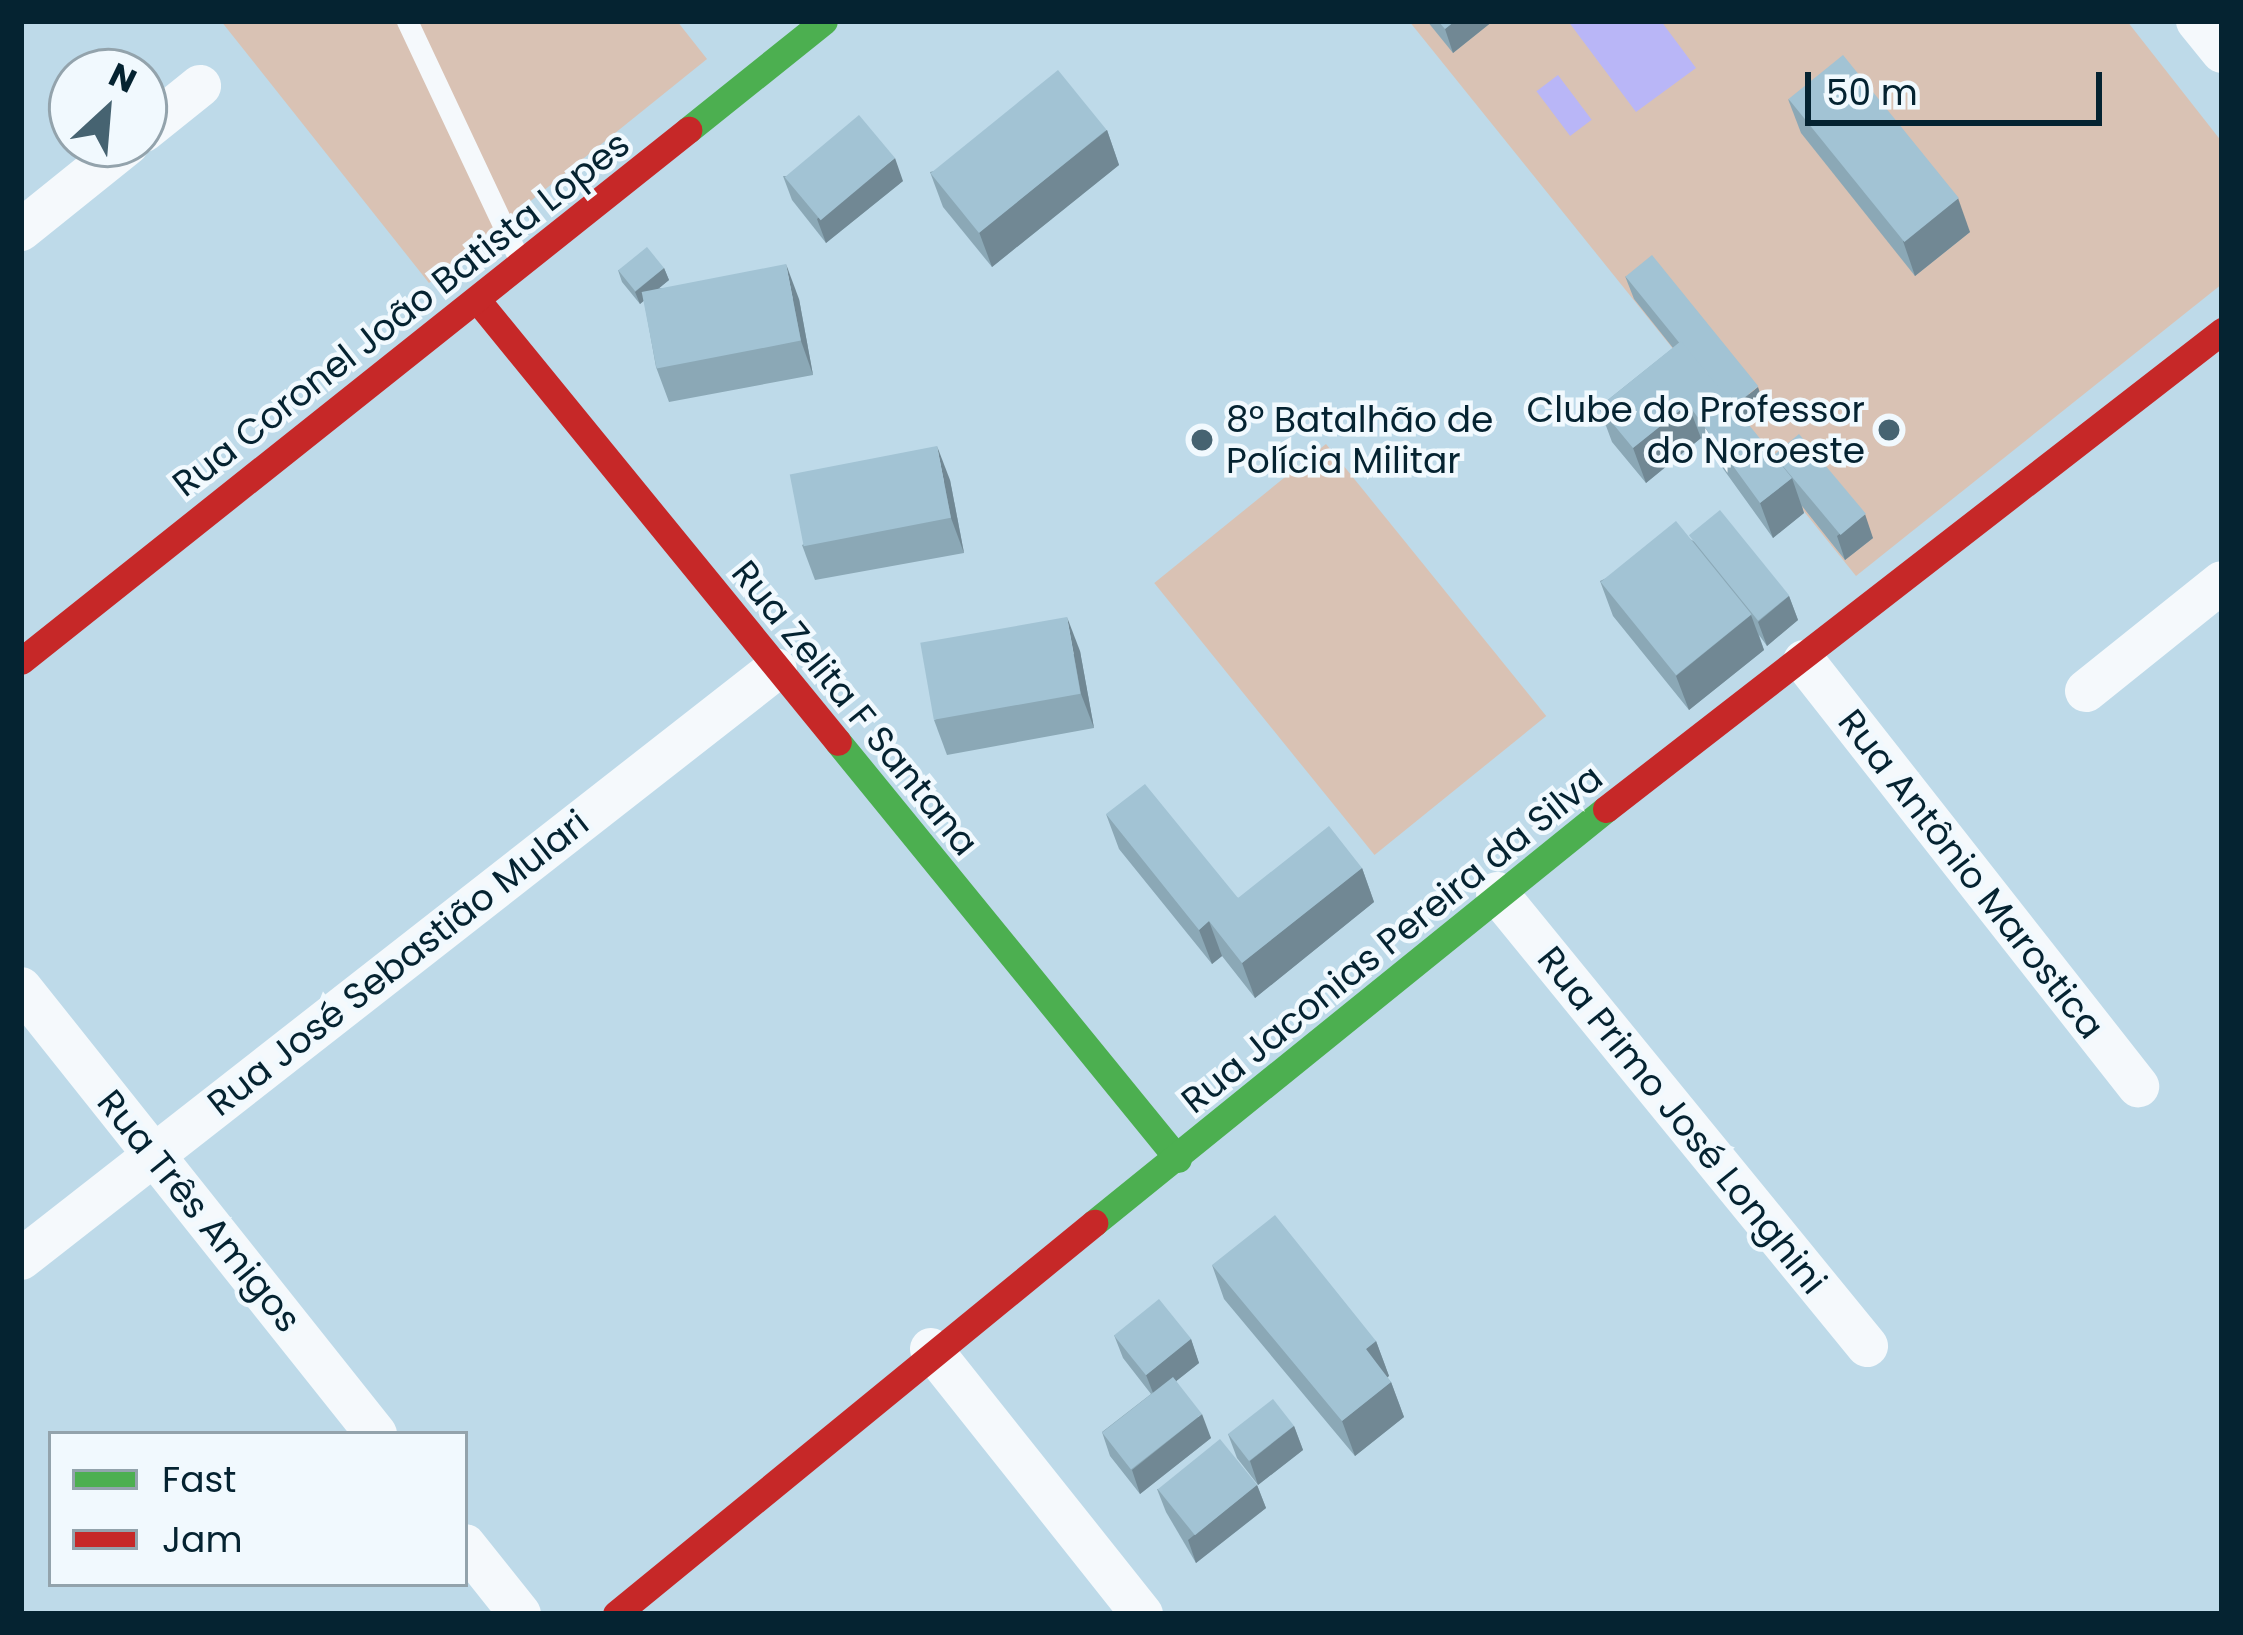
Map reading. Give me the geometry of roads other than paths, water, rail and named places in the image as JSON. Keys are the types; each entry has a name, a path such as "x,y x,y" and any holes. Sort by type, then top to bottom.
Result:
{"street":[{"name":"Rua Coronel João Batista Lopes","path":"21,661 824,21"},
{"path":"2197,21 2222,52"},
{"path":"168,112 200,86"},
{"path":"21,230 98,168"},
{"name":"Rua Zelita F Santana","path":"478,301 1178,1159"},
{"name":"Rua Jaconias Pereira da Silva","path":"616,1614 931,1349 1178,1159 1497,892 1804,661 2222,331"},
{"path":"2086,692 2222,582"},
{"name":"Rua Antônio Marostica","path":"1804,661 2138,1086"},
{"name":"Rua José Sebastião Mulari","path":"21,1259 776,669"},
{"name":"Rua Primo José Longhini","path":"1497,892 1867,1346"},
{"name":"Rua Três Amigos","path":"21,988 374,1431"},
{"path":"931,1349 1142,1614"},
{"path":"468,1549 520,1614"}],"lane":[{"path":"406,21 522,266"}],"water":[{"path":"1568,21 1661,21 1696,68 1636,112"},
{"path":"1558,75 1592,120 1570,136 1536,91"}],"place":[{"name":"Clube do Professor do Noroeste","path":"1889,430"},
{"name":"8º Batalhão de Polícia Militar","path":"1202,440"}]}
